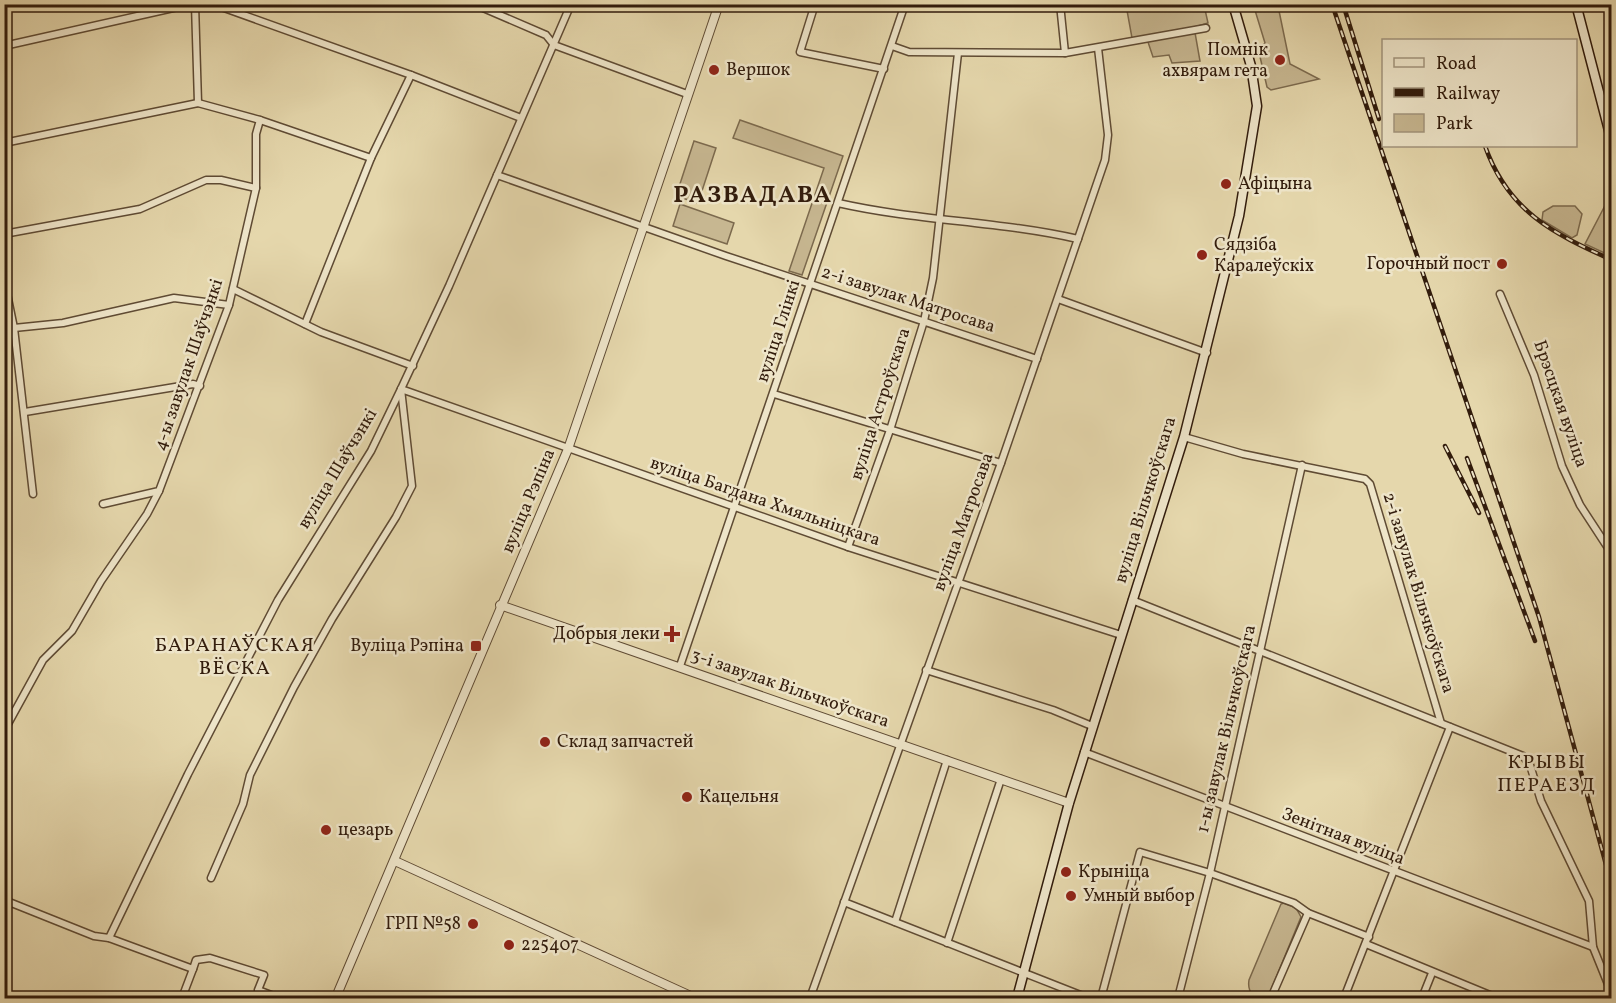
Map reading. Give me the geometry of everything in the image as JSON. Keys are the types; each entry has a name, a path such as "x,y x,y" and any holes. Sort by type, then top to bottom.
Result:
{"main road":[{"name":"вуліца Вільчкоўскага","path":"1017,999 1084,752 1184,437 1207,353 1239,216 1257,116 1251,66 1233,4"},
{"path":"1576,4 1611,142"}],"street":[{"path":"4,46 193,4 198,103"},
{"path":"213,4 411,75 521,118"},
{"path":"474,4 546,34 554,45 687,94"},
{"name":"вуліца Шаўчэнкі","path":"110,938 188,774 278,600 370,451 413,366 571,4"},
{"name":"вуліца Рэпіна","path":"335,998 568,449 719,4"},
{"path":"815,4 800,52 884,69"},
{"name":"вуліца Глінкі","path":"680,666 905,4"},
{"path":"1060,4 1065,53"},
{"path":"892,46 909,52 1065,53 1206,28"},
{"name":"вуліца Матросава","path":"810,999 1001,463 1105,160 1108,142 1098,48"},
{"name":"вуліца Астроўскага","path":"848,547 890,430 924,321 933,278 958,53"},
{"path":"304,324 371,159 411,75"},
{"path":"4,143 198,103 260,120 371,159"},
{"name":"4-ы завулак Шаўчэнкі","path":"4,731 44,660 72,632 100,581 147,514 159,492 229,305 256,188 256,134 260,120"},
{"name":"2-і завулак Матросава","path":"497,175 642,227 1037,359"},
{"path":"4,234 140,208 206,180 221,180 256,188"},
{"path":"838,203 938,220 1052,233 1078,239"},
{"path":"4,279 14,328 33,494"},
{"path":"233,289 304,324 413,366"},
{"name":"Брэсцкая вуліца","path":"1500,294 1534,375 1562,466 1580,505 1611,554"},
{"path":"14,328 63,322 174,298 229,305"},
{"path":"1058,299 1207,353"},
{"path":"25,412 193,384 200,386"},
{"path":"211,878 243,804 250,775 294,687 332,619 396,517 412,486 413,477 401,389"},
{"name":"вуліца Багдана Хмяльніцкага","path":"401,389 848,547 1121,635"},
{"path":"774,394 1001,463"},
{"name":"2-і завулак Вільчкоўскага","path":"1184,437 1243,454 1356,475 1370,484 1441,723"},
{"name":"1-ы завулак Вільчкоўскага","path":"1178,999 1210,873 1302,465"},
{"path":"104,504 159,492"},
{"path":"1132,600 1523,756 1530,765 1541,801 1589,901 1593,947 1611,994"},
{"name":"3-і завулак Вільчкоўскага","path":"500,605 1069,803"},
{"path":"926,670 1053,710 1092,726"},
{"path":"1344,999 1450,727"},
{"name":"Зенітная вуліца","path":"1084,752 1593,947"},
{"path":"895,922 947,760"},
{"path":"947,943 1001,779"},
{"path":"1101,999 1140,852 1210,873 1294,903 1308,913 1369,937"},
{"path":"395,861 695,999"},
{"path":"4,900 94,936 110,938 193,969"},
{"path":"844,902 1088,999"},
{"path":"1271,999 1308,913"},
{"path":"1366,944 1497,999"},
{"path":"182,999 196,960 210,957 264,975 258,990 279,999"},
{"path":"1422,999 1432,973"}],"green space":[{"path":"1126,5 1204,5 1208,23 1194,27 1200,61 1172,63 1169,55 1153,57 1146,36 1132,38"},
{"path":"1282,5 1278,6 1290,64 1319,79 1271,90 1267,87 1258,48 1265,43 1254,7"},
{"path":"740,120 843,156 802,275 789,271 824,168 733,138"},
{"path":"694,141 716,148 698,203 676,196"},
{"path":"1611,194 1611,256 1585,244"},
{"path":"680,204 734,223 727,244 673,226"},
{"path":"1553,206 1575,206 1582,214 1577,235 1572,238 1542,220 1543,212"},
{"path":"1281,904 1296,908 1301,917 1268,997 1259,998 1249,989 1249,980"}],"railway":[{"path":"1332,4 1539,617 1612,887"},
{"path":"1343,4 1379,119"},
{"path":"1485,147 1506,187 1519,204 1570,240 1612,260"},
{"path":"1445,446 1479,513"},
{"path":"1467,458 1535,641"}],"place":[{"name":"Помнік ахвярам гета","path":"1280,60"},
{"name":"Вершок","path":"714,70"},
{"name":"Афіцына","path":"1226,184"},
{"name":"Сядзіба Каралеўскіх","path":"1202,255"},
{"name":"Горочный пост","path":"1502,264"},
{"name":"Добрыя леки","path":"672,634"},
{"name":"Вуліца Рэпіна","path":"476,646"},
{"name":"Склад запчастей","path":"545,742"},
{"name":"Кацельня","path":"687,797"},
{"name":"цезарь","path":"326,830"},
{"name":"Крыніца","path":"1066,872"},
{"name":"Умный выбор","path":"1071,896"},
{"name":"ГРП №58","path":"473,924"},
{"name":"225407","path":"509,945"}],"district":[{"name":"РАЗВАДАВА","path":"753,196"},
{"name":"БАРАНАЎСКАЯ ВЁСКА","path":"235,658"},
{"name":"КРЫВЫ ПЕРАЕЗД","path":"1547,774"}]}
